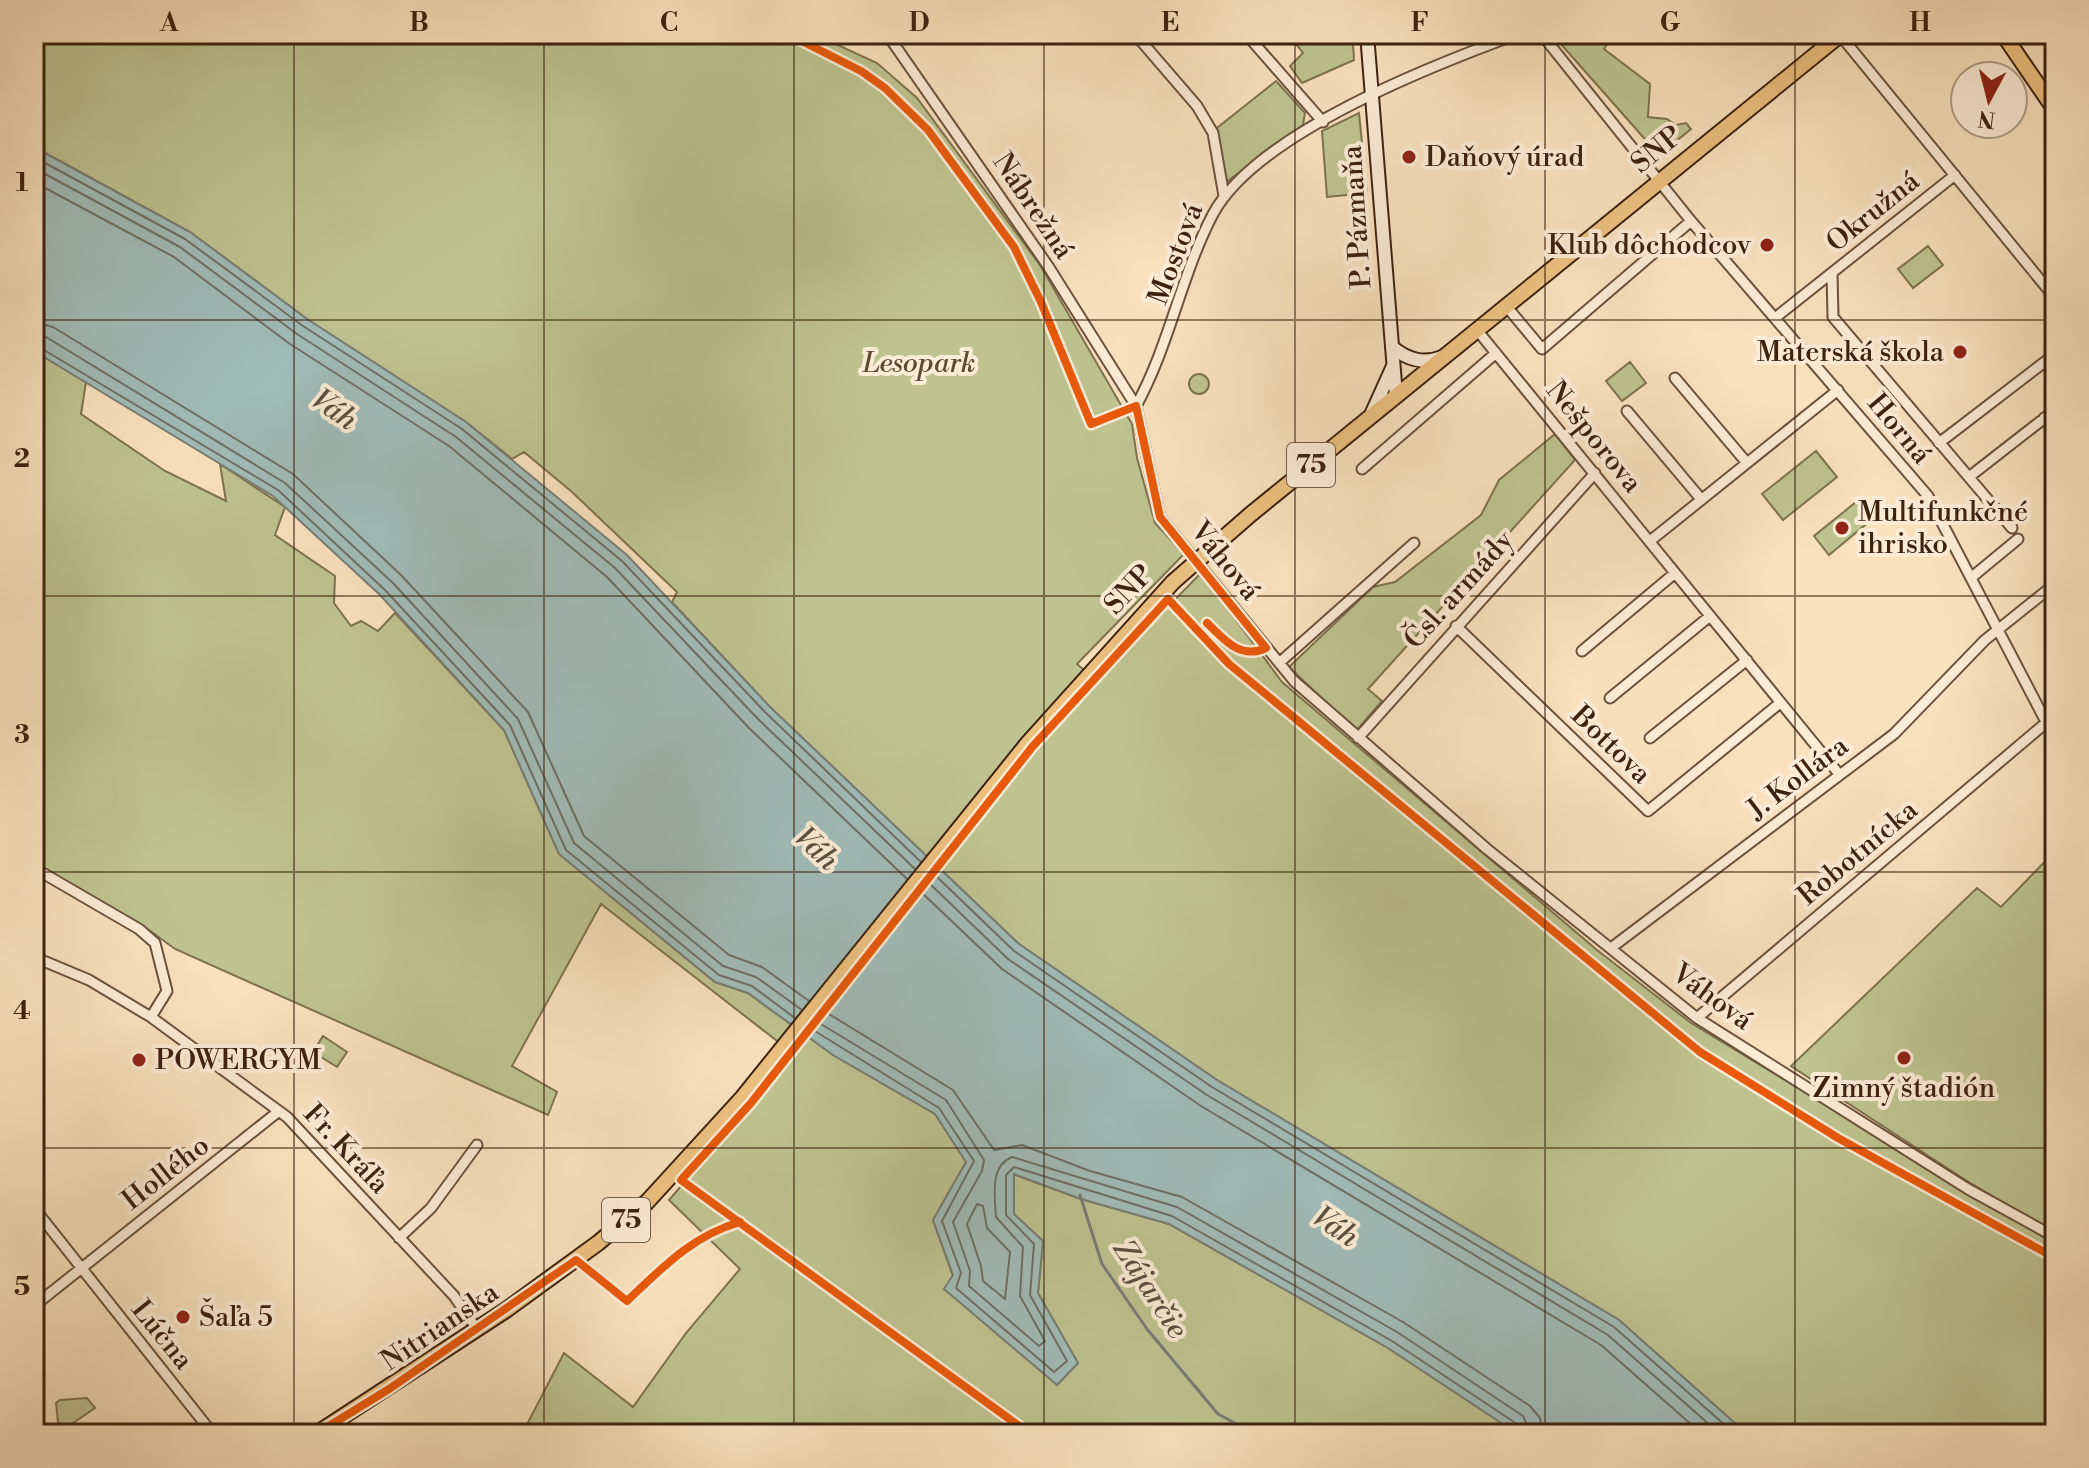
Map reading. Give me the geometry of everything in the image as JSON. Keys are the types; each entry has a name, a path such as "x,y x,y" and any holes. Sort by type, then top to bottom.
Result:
{"main road":[{"name":"P. Pázmaňa","path":"1367,34 1396,396"},
{"name":"SNP","path":"576,1260 647,1202 743,1097 1028,743 1173,582 1251,514 1841,34"},
{"path":"2003,34 2055,110"},
{"path":"1392,347 1411,360 1435,360 1451,352"},
{"path":"1370,417 1394,363"},
{"name":"Nitrianska","path":"321,1432 576,1260"}],"street":[{"name":"Nábrežná","path":"887,34 988,177 1136,406"},
{"path":"1135,34 1197,106 1213,133 1224,196"},
{"path":"1246,34 1323,122"},
{"name":"Mostová","path":"1136,406 1158,366 1200,242 1224,196 1259,162 1323,122 1373,95 1518,34"},
{"name":"Horná","path":"1532,34 1543,36 1691,221 1928,496 2055,739"},
{"path":"1648,34 1655,38 1680,34"},
{"path":"1841,34 2055,298"},
{"path":"1647,192 1650,166"},
{"name":"Okružná","path":"1955,175 1832,273 1833,317 2012,528"},
{"path":"1507,307 1542,349 1691,221"},
{"path":"1775,318 1832,273"},
{"name":"Nešporova","path":"1477,330 1839,774"},
{"path":"1362,469 1496,353"},
{"path":"1939,443 2055,354"},
{"path":"1675,378 1747,463"},
{"path":"1650,541 1838,390"},
{"name":"Váhová","path":"1136,406 1160,517 1301,688 1499,858 1697,1018 1968,1189 2055,1237"},
{"path":"1969,477 2055,410"},
{"path":"1627,411 1701,499"},
{"path":"2044,418 2055,432"},
{"name":"Čsl. armády","path":"1358,738 1595,473"},
{"path":"1972,577 2018,539"},
{"path":"1279,663 1414,543"},
{"path":"1582,651 1675,573"},
{"name":"J. Kollára","path":"1611,948 1894,734 1998,628 2055,584"},
{"path":"1610,698 1710,616"},
{"name":"Bottova","path":"1456,626 1648,811 1780,703"},
{"path":"1650,738 1747,660"},
{"name":"Robotnícka","path":"1697,1018 2047,722"},
{"path":"34,868 139,929 155,943 167,991 151,1017"},
{"name":"Fr. Kráľa","path":"34,957 89,980 151,1017 279,1111 454,1296 477,1329"},
{"name":"Hollého","path":"34,1306 279,1111"},
{"path":"399,1238 431,1208 477,1145"},
{"path":"34,1208 80,1268"},
{"name":"Lúčna","path":"80,1268 211,1432"}],"green space":[{"name":"Lesopark","path":"34,34 814,34 877,63 917,98 1040,265 1132,424 1137,458 1155,523 1184,554 1077,664 1096,680 1201,573 1282,682 1597,950 1691,1023 2055,1244 2055,1434 1747,1434 1619,1320 1217,1080 1019,944 770,707 672,602 677,592 572,492 524,452 512,459 466,422 307,319 190,232 34,147"},
{"path":"1288,34 1333,34 1334,43 1353,43 1354,60 1302,83 1290,66 1303,53"},
{"path":"1552,34 1613,34 1604,49 1650,84 1648,117 1667,119 1676,125 1686,123 1691,129 1659,155"},
{"path":"1276,81 1305,113 1303,125 1225,183 1217,128"},
{"path":"1359,113 1367,193 1327,197 1322,131"},
{"path":"1928,246 1943,265 1913,288 1898,269"},
{"path":"34,351 86,382 81,414 165,471 226,501 220,464 285,507 275,535 335,576 334,603 351,626 361,621 378,631 395,613 504,730 559,854 715,982 748,993 833,1055 935,1114 966,1162 933,1220 953,1276 1057,1385 1078,1363 1038,1293 1043,1241 1013,1214 1013,1174 1081,1199 1169,1224 1388,1348 1518,1434 522,1434 564,1353 633,1407 686,1333 740,1269 669,1200 795,1055 601,904 512,1066 557,1092 548,1115 175,949 149,930 34,866"},
{"path":"1630,362 1646,383 1622,401 1606,381"},
{"path":"1199,374 1206,377 1209,384 1206,391 1199,394 1192,391 1189,384 1192,377"},
{"path":"1555,434 1575,460 1368,689 1382,701 1356,731 1289,667 1373,587 1395,582 1481,515 1499,480"},
{"path":"1816,451 1837,477 1783,520 1762,494"},
{"path":"1856,502 1871,520 1829,555 1814,536"},
{"path":"2055,851 2055,1233 1967,1181 1791,1066 1977,888 2001,907"},
{"path":"323,1036 347,1052 337,1067 313,1052"},
{"path":"87,1398 95,1408 67,1427 58,1422 56,1403"}],"water":[{"name":"Váh","path":"34,147 190,232 307,319 466,422 627,555 770,707 1019,944 1217,1080 1619,1320 1747,1434 1518,1434 1388,1348 1169,1224 1081,1199 1014,1174 1014,1214 1043,1241 1038,1293 1078,1363 1057,1385 944,1289 953,1275 933,1220 966,1162 935,1114 833,1055 748,993 715,982 559,854 504,730 380,595 273,496 34,351"}],"waterway":[{"name":"Zájarčie","path":"1080,1195 1102,1264 1147,1329 1218,1414 1255,1434"}],"cycle path":[{"path":"788,34 861,71 885,88 928,130 1014,247 1041,302 1091,424 1136,406 1160,517 1266,648 1248,652 1241,650 1227,642 1207,623"},
{"path":"1030,1434 681,1180 751,1103 1033,746 1168,599 1229,664 1700,1052 1838,1138 2055,1258"},
{"path":"316,1434 389,1389 576,1260 627,1301 693,1244 740,1222"}],"place":[{"name":"Daňový úrad","path":"1409,157"},
{"name":"Klub dôchodcov","path":"1767,245"},
{"name":"Materská škola","path":"1960,352"},
{"name":"Multifunkčné ihrisko","path":"1842,528"},
{"name":"Zimný štadión","path":"1904,1058"},
{"name":"POWERGYM","path":"139,1060"},
{"name":"Šaľa 5","path":"183,1317"}]}
